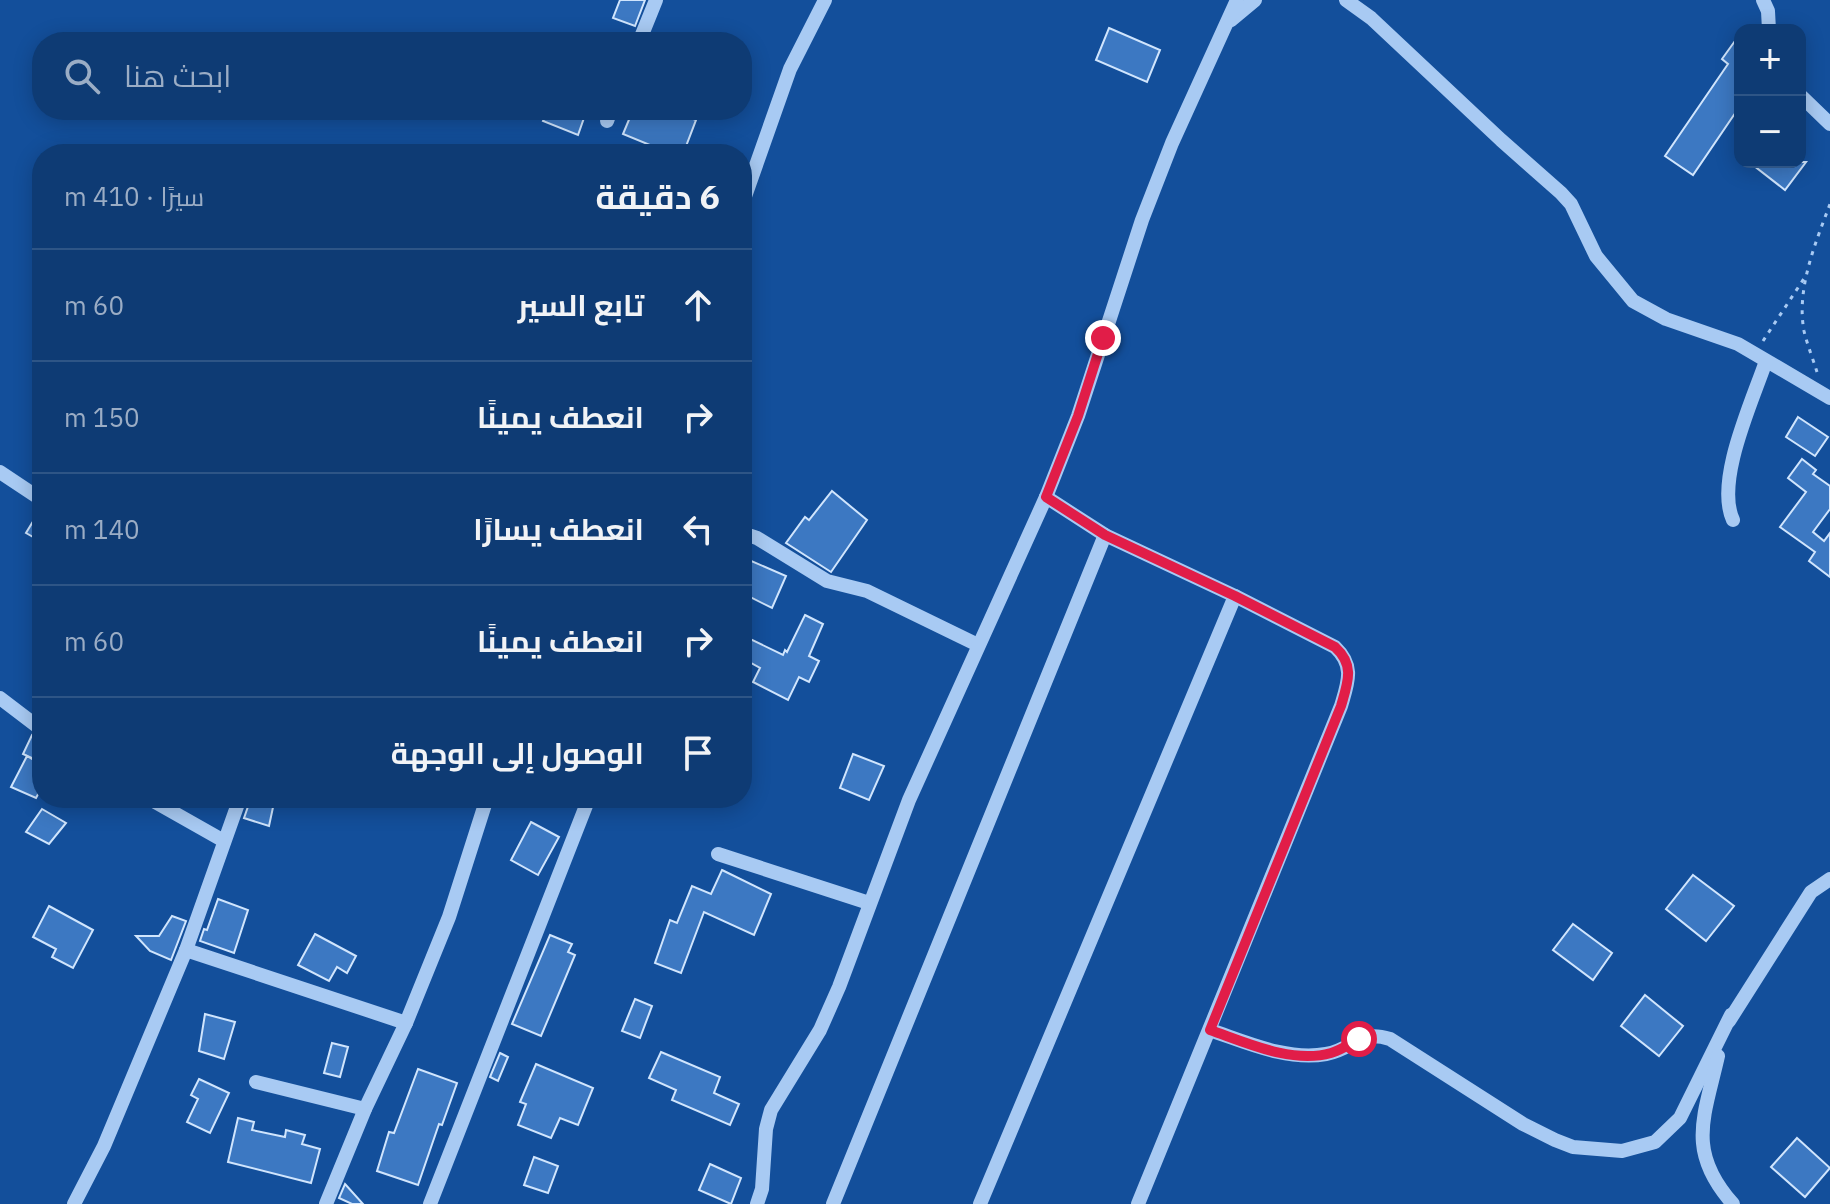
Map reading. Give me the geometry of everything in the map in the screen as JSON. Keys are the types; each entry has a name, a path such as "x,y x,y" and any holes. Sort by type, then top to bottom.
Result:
{"street":[{"path":"643,32 656,0"},
{"path":"752,177 790,69 825,0"},
{"path":"757,1204 762,1189 766,1129 771,1110 820,1030 909,800 1046,497 1078,416 1142,220 1172,143 1237,0"},
{"path":"1225,25 1255,0"},
{"path":"1346,0 1371,18 1561,193 1571,204 1596,256 1633,301 1666,319 1711,333 1827,397"},
{"path":"1763,0 1769,24"},
{"path":"1801,96 1830,124"},
{"path":"1733,520 1726,501 1730,467 1760,358"},
{"path":"0,472 32,493"},
{"path":"1046,497 1105,535 1335,647 1350,670 1341,706 1138,1204"},
{"path":"833,1204 1105,535"},
{"path":"752,536 827,581 867,591 978,645"},
{"path":"980,1204 1235,596"},
{"path":"0,698 32,722"},
{"path":"166,808 224,841"},
{"path":"74,1204 104,1146 186,950 236,808"},
{"path":"326,1204 449,917 484,808"},
{"path":"430,1204 585,808"},
{"path":"718,854 869,903"},
{"path":"1210,1030 1257,1046 1308,1055 1328,1054 1367,1035 1377,1035 1390,1039 1435,1065 1544,1135 1573,1147 1622,1151 1655,1142 1680,1118 1731,1015 1811,892 1830,879"},
{"path":"186,950 406,1023"},
{"path":"1731,1015 1721,1044 1701,1139 1705,1162 1715,1184 1733,1204"},
{"path":"256,1082 365,1109"}],"path":[{"path":"1827,397 1804,331 1802,308 1807,274 1830,204"},
{"path":"1760,358 1807,274"}],"building":[{"path":"620,0 645,0 635,26 613,18"},
{"path":"1109,28 1160,50 1147,82 1096,60"},
{"path":"1734,42 1734,115 1693,175 1665,156 1728,64 1722,59"},
{"path":"543,120 583,120 578,135"},
{"path":"629,120 696,120 687,144 648,144 623,134"},
{"path":"1757,168 1802,168 1785,190"},
{"path":"1798,417 1828,437 1815,456 1786,437"},
{"path":"1802,459 1816,470 1813,474 1830,486 1830,509 1813,532 1824,541 1830,533 1830,577 1809,561 1815,552 1780,527 1806,492 1788,478"},
{"path":"832,491 867,520 831,572 786,543 805,517 809,520"},
{"path":"752,561 786,576 772,608 752,598"},
{"path":"805,615 823,624 809,656 819,661 809,682 799,677 788,700 753,682 760,668 752,664 752,640 783,655 785,650 787,652"},
{"path":"32,735 32,758 23,754"},
{"path":"853,754 884,766 869,800 840,788"},
{"path":"27,756 32,759 32,796 11,787"},
{"path":"248,808 273,808 269,826 244,818"},
{"path":"42,809 66,823 49,844 26,832"},
{"path":"531,822 559,837 538,875 511,860"},
{"path":"722,870 771,894 754,935 704,912 681,973 655,963 670,920 677,923 692,886 711,894"},
{"path":"1693,875 1734,906 1706,941 1666,909"},
{"path":"218,899 248,910 234,953 200,941"},
{"path":"49,906 93,930 73,968 52,957 56,949 33,937"},
{"path":"172,916 186,921 171,960 150,951 136,936 159,936"},
{"path":"1573,924 1612,953 1593,980 1553,950"},
{"path":"315,934 356,956 347,973 337,967 329,981 298,965"},
{"path":"550,935 572,944 568,952 575,955 541,1036 512,1024"},
{"path":"1645,995 1683,1026 1659,1056 1621,1026"},
{"path":"635,999 652,1006 640,1038 622,1031"},
{"path":"205,1014 235,1022 224,1059 199,1051"},
{"path":"332,1043 348,1047 340,1077 324,1073"},
{"path":"661,1052 720,1077 714,1093 739,1104 730,1125 672,1100 676,1090 649,1078"},
{"path":"500,1053 508,1057 498,1081 490,1077"},
{"path":"536,1064 593,1088 578,1125 560,1118 551,1138 518,1125 526,1104 520,1102"},
{"path":"418,1069 457,1083 418,1185 377,1171 389,1132 394,1133"},
{"path":"199,1079 229,1093 210,1133 187,1122 198,1099 191,1095"},
{"path":"238,1118 254,1122 252,1130 285,1137 286,1130 305,1135 302,1144 320,1149 311,1183 228,1162"},
{"path":"1797,1138 1830,1168 1805,1197 1771,1167"},
{"path":"534,1157 558,1166 548,1193 524,1185"},
{"path":"710,1164 741,1178 731,1204 699,1190"},
{"path":"345,1184 363,1204 352,1204 339,1198"}],"route":[{"path":"1103,338 1078,416 1046,497 1105,535 1335,647 1350,670 1341,706 1210,1030 1257,1046 1308,1055 1328,1054 1359,1039"}]}
